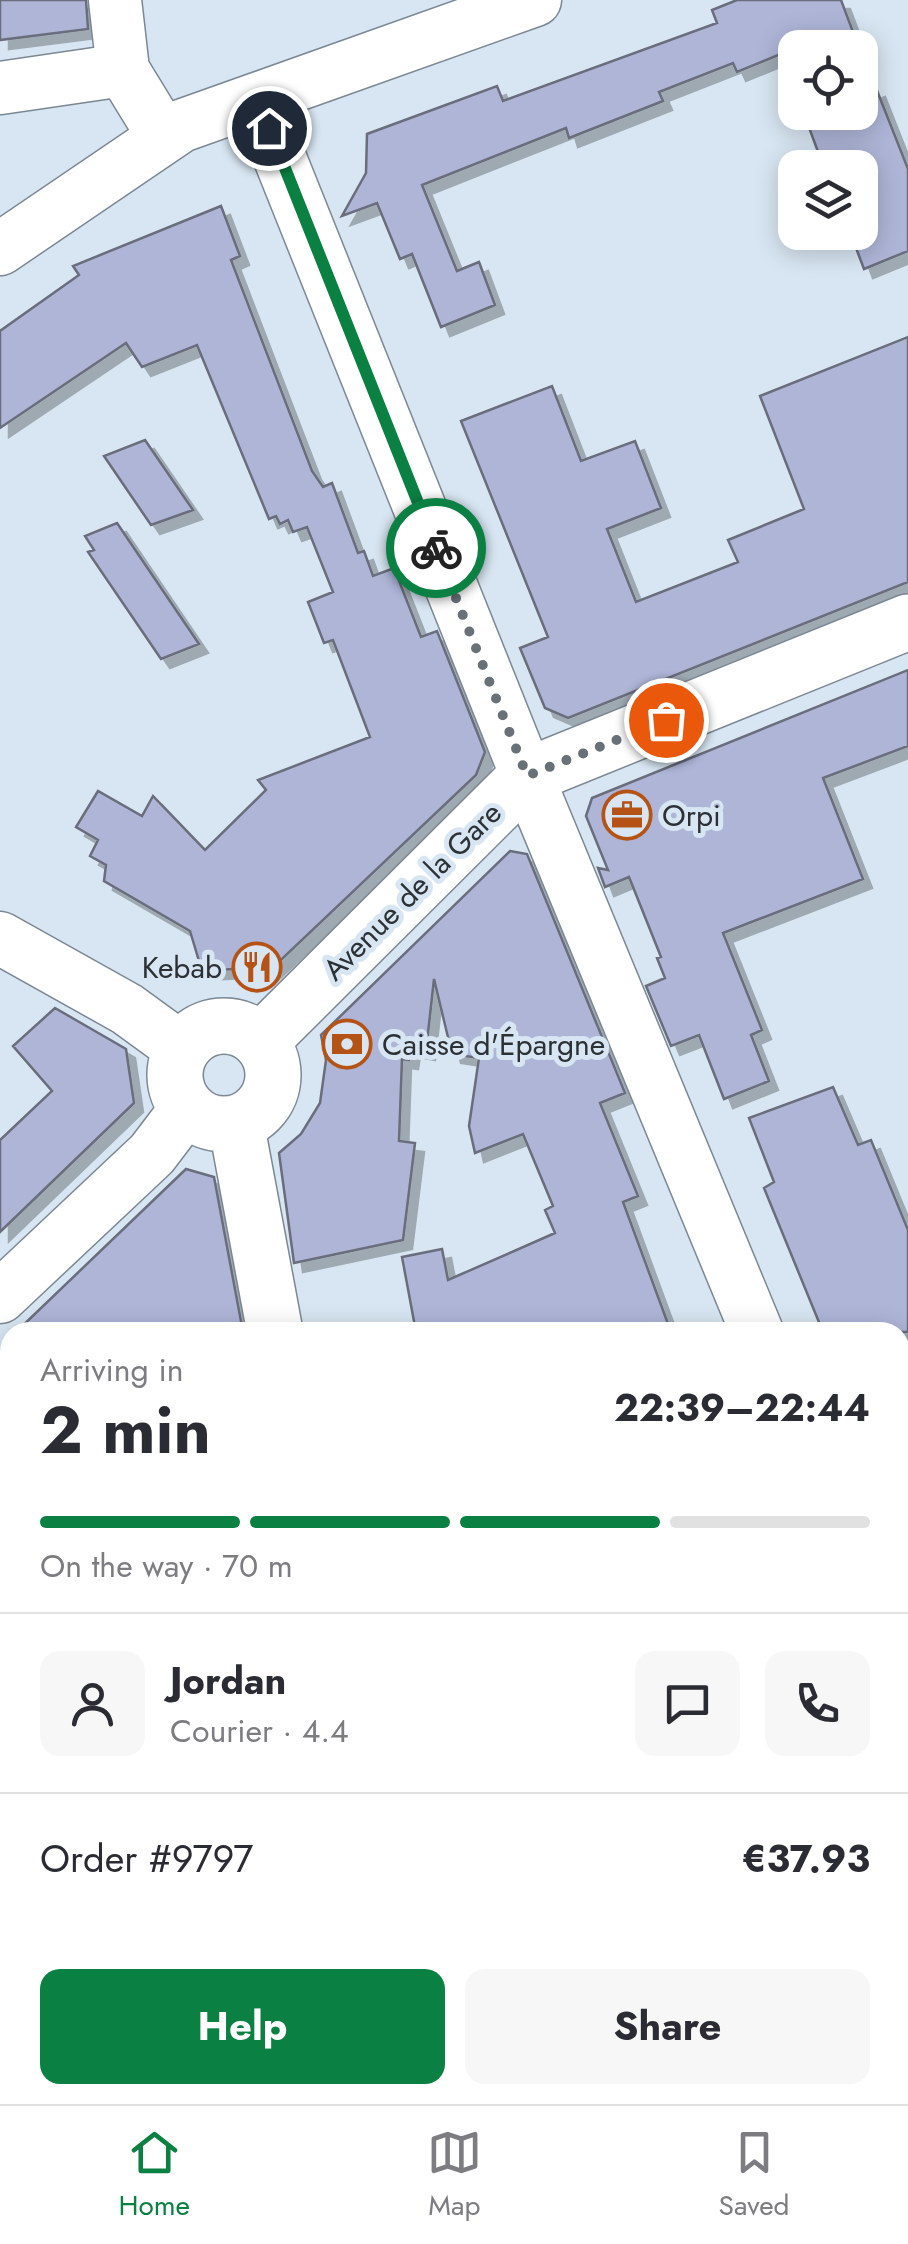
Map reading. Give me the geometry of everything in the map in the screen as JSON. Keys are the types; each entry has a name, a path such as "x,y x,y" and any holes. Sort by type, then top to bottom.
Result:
{"street":[{"path":"115,0 124,70 164,137"},
{"path":"0,249 181,126 518,3"},
{"path":"0,88 124,70"},
{"path":"257,101 527,776 753,1322"},
{"name":"Avenue de la Gare","path":"261,1041 527,776 908,622"},
{"path":"0,938 128,1009 182,1050"},
{"path":"0,1296 152,1154 212,1115 265,1104 274,1072 261,1041 234,1026 204,1029 182,1050 175,1080 212,1115 272,1322"}],"building":[{"path":"0,0 86,0 88,29 0,40"},
{"path":"737,0 841,0 852,30 778,30 778,55 737,72 733,63 659,92 663,101 569,138 566,128 422,185 457,271 479,262 495,305 441,327 412,254 400,259 377,203 342,216 366,173 367,134 497,86 503,101 717,23 712,10"},
{"path":"878,93 908,169 908,251 864,269 857,250 878,250 878,150 817,150 810,130 878,130"},
{"path":"221,206 240,256 231,260 312,471 323,487 332,483 358,553 364,551 373,576 394,568 421,637 437,631 485,752 476,775 264,976 233,969 202,971 190,931 104,881 106,865 90,856 98,840 76,827 98,791 142,816 153,796 205,850 266,790 258,780 370,737 333,640 324,643 308,602 333,592 307,527 293,532 288,520 280,524 276,516 269,519 197,345 142,367 126,343 0,428 0,331 79,275 73,266"},
{"path":"908,337 908,582 568,718 545,708 520,648 548,637 461,421 552,386 581,461 635,441 661,508 607,529 636,602 738,562 728,540 804,509 760,396"},
{"path":"145,440 193,510 151,525 104,456"},
{"path":"117,523 199,644 161,659 88,552 94,550 85,536"},
{"path":"908,670 908,746 823,778 863,879 723,933 762,1030 751,1035 769,1081 724,1099 699,1035 671,1046 646,986 665,978 657,958 661,957 629,877 605,887 598,868 608,870 586,816 592,798"},
{"path":"510,851 527,854 625,1093 600,1103 638,1196 623,1202 667,1322 414,1322 402,1257 442,1249 448,1280 555,1233 545,1210 553,1206 523,1134 475,1153 469,1126 479,1058 452,1054 434,979 426,1051 411,1048 409,1060 402,1059 399,1141 415,1143 403,1240 294,1263 279,1153 301,1134 320,1103 326,1060 321,1035"},
{"path":"55,1008 126,1049 134,1103 0,1232 0,1140 52,1091 13,1046"},
{"path":"833,1087 858,1145 871,1140 908,1230 908,1322 819,1322 764,1188 774,1182 749,1118"},
{"path":"186,1169 214,1177 241,1322 26,1322"}],"way so far":[{"path":"436,548 527,776 666,720"}],"place":[{"name":"Orpi","path":"627,815"},
{"name":"Kebab","path":"257,967"},
{"name":"Caisse d'Épargne","path":"347,1044"}],"route":[{"path":"269,128 436,548"}]}
